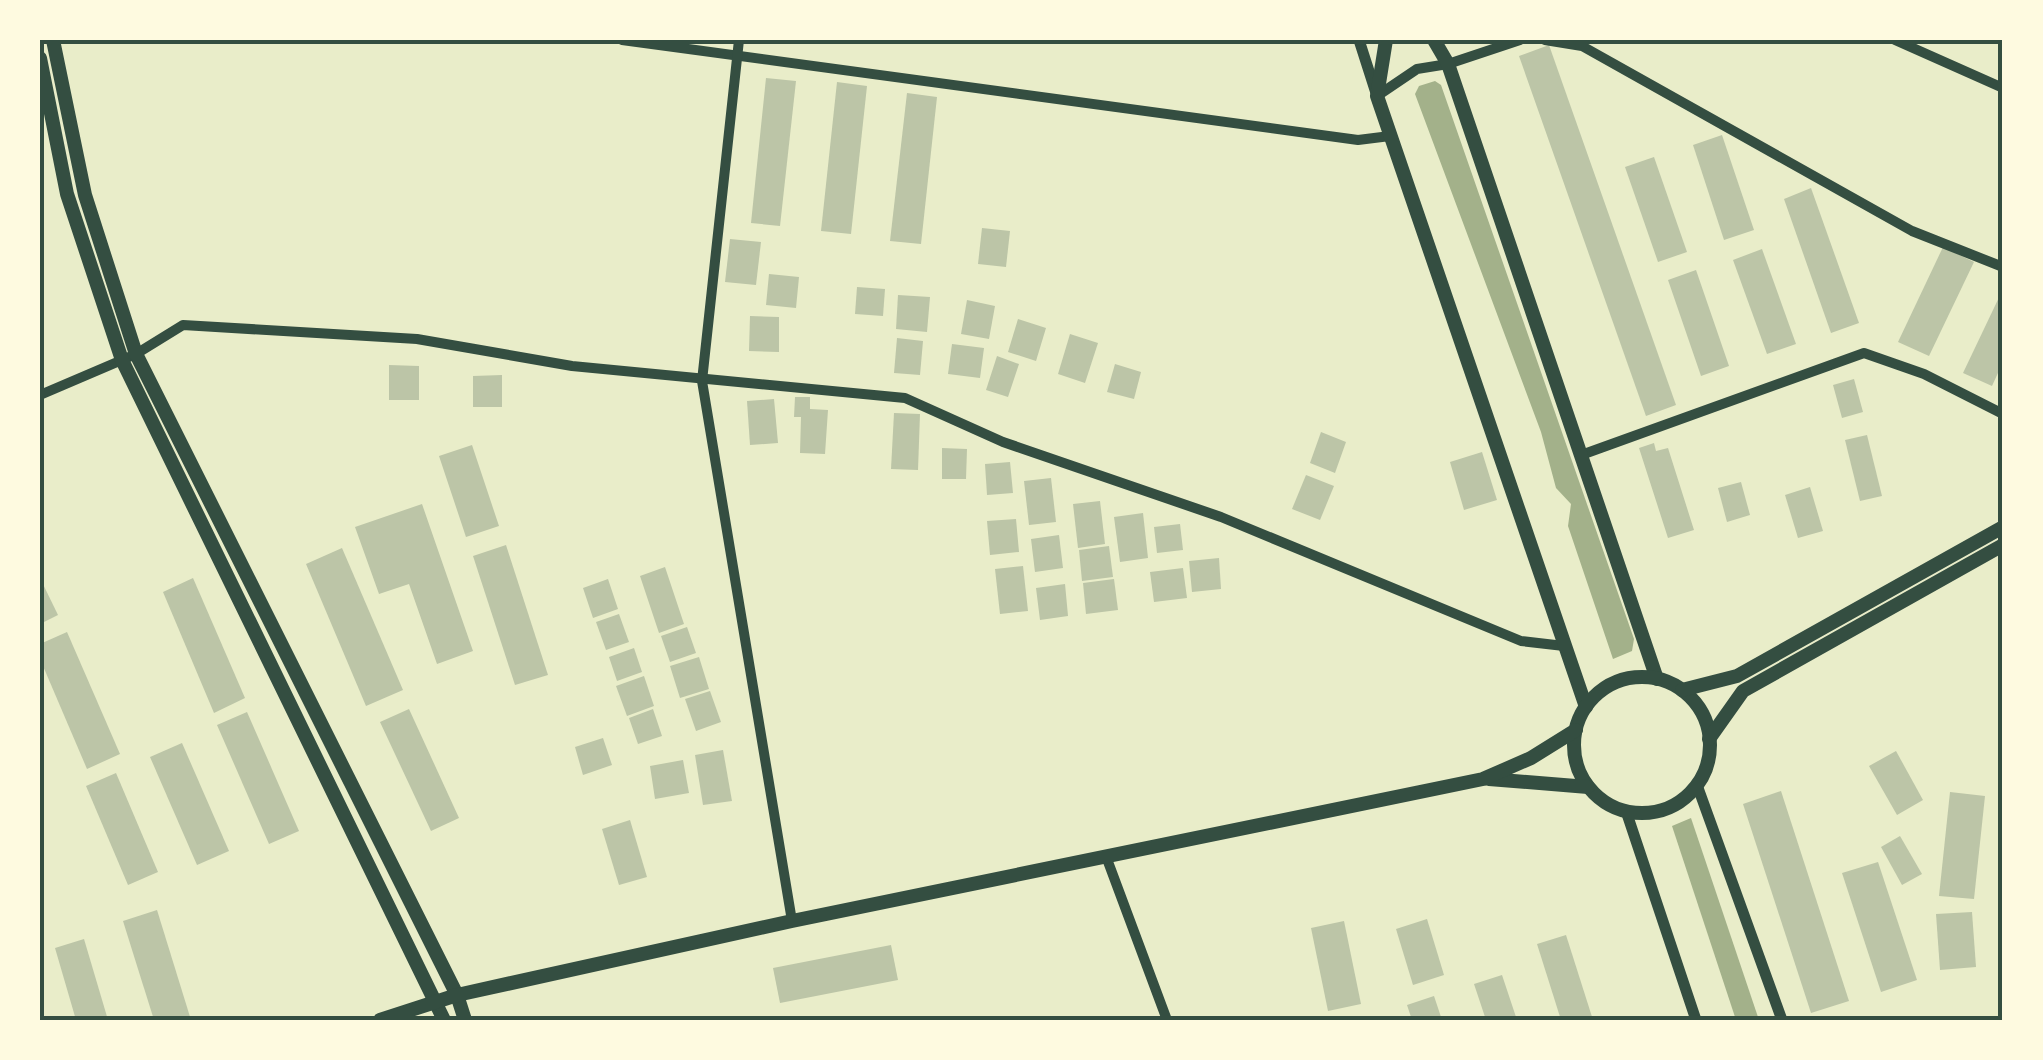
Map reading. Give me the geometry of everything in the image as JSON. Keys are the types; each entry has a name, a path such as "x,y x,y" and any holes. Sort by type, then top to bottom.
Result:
{"main road":[{"path":"54,40 85,195 129,357 456,995 464,1020"},
{"path":"1386,40 1378,96 1586,707"},
{"path":"1434,40 1448,64 1584,454 1657,679"},
{"path":"40,58 66,194 129,357 444,1020"},
{"path":"1682,690 1738,676 2003,527"},
{"path":"1709,739 1744,691 2003,545"},
{"path":"1657,679 1682,690 1701,712 1709,739 1704,771 1697,785 1672,806 1657,812 1626,811 1599,798 1588,786 1576,760 1576,730 1586,707 1616,682 1657,679"},
{"path":"380,1020 456,995 792,921 1107,859 1483,778 1531,758 1576,730"},
{"path":"1483,778 1588,786"}],"street":[{"path":"622,40 1358,140 1390,136"},
{"path":"739,40 702,381 792,921"},
{"path":"1359,40 1378,96 1417,68 1448,64 1520,40"},
{"path":"1545,40 1582,46 1912,231 2003,268"},
{"path":"1895,40 2003,88"},
{"path":"40,395 129,357 183,325 417,339 572,366 905,398 1003,442 1221,518 1520,641 1564,646"},
{"path":"1584,454 1864,353 1924,374 2003,414"},
{"path":"1697,785 1782,1020"},
{"path":"1626,811 1696,1020"},
{"path":"1107,859 1167,1020"}],"shaded area":[{"path":"1435,81 1441,85 1634,639 1632,651 1613,659 1568,526 1571,504 1556,488 1541,432 1415,94 1419,86"},
{"path":"1691,818 1759,1020 1736,1020 1672,826"}],"building":[{"path":"1549,45 1676,405 1646,416 1519,56"},
{"path":"766,78 796,81 780,226 751,223"},
{"path":"837,82 867,86 851,234 821,231"},
{"path":"907,93 937,97 921,244 890,241"},
{"path":"1722,135 1754,230 1724,240 1693,145"},
{"path":"1654,157 1687,252 1658,262 1625,167"},
{"path":"1811,188 1859,323 1831,333 1784,199"},
{"path":"982,228 1010,231 1006,267 978,264"},
{"path":"730,239 761,242 756,285 725,282"},
{"path":"1943,247 1974,262 1929,356 1898,342"},
{"path":"1762,249 1796,344 1767,354 1733,260"},
{"path":"1696,270 1729,366 1701,376 1668,280"},
{"path":"769,274 799,277 796,308 766,305"},
{"path":"857,287 885,289 883,316 855,314"},
{"path":"2003,289 2003,362 1992,386 1963,373"},
{"path":"898,295 930,297 927,332 896,329"},
{"path":"967,300 995,306 989,339 961,334"},
{"path":"750,316 779,317 779,352 749,351"},
{"path":"1018,319 1046,328 1036,361 1008,352"},
{"path":"1070,334 1098,343 1085,383 1058,374"},
{"path":"897,338 923,341 920,375 894,373"},
{"path":"952,344 984,348 980,378 948,374"},
{"path":"997,356 1019,364 1008,397 986,390"},
{"path":"1115,364 1141,372 1134,399 1107,392"},
{"path":"389,365 419,366 419,400 389,400"},
{"path":"502,375 502,407 473,407 473,376"},
{"path":"1854,379 1863,412 1842,418 1833,385"},
{"path":"795,397 810,397 810,409 828,410 825,454 800,453 801,417 794,417"},
{"path":"774,399 778,443 750,445 747,401"},
{"path":"894,413 920,414 918,470 891,469"},
{"path":"1321,432 1346,442 1335,473 1310,463"},
{"path":"1867,435 1882,496 1860,501 1845,440"},
{"path":"1654,443 1656,451 1668,448 1694,530 1668,538 1639,448"},
{"path":"472,445 499,526 466,537 439,456"},
{"path":"942,448 967,449 966,479 942,479"},
{"path":"1482,452 1497,500 1464,510 1450,462"},
{"path":"1010,462 1013,493 987,495 985,464"},
{"path":"1306,475 1334,486 1320,520 1292,509"},
{"path":"1051,478 1056,522 1029,525 1024,481"},
{"path":"1741,482 1750,515 1727,522 1718,488"},
{"path":"1810,487 1823,531 1798,538 1785,495"},
{"path":"1100,501 1105,544 1078,548 1073,504"},
{"path":"422,504 473,651 437,664 409,584 379,594 355,527"},
{"path":"1143,513 1148,558 1120,562 1114,517"},
{"path":"1016,519 1019,552 990,555 987,521"},
{"path":"1180,524 1183,550 1157,553 1154,527"},
{"path":"1059,535 1063,568 1035,572 1031,539"},
{"path":"506,545 548,675 515,685 473,556"},
{"path":"1109,546 1113,577 1082,581 1079,550"},
{"path":"342,548 403,690 366,706 306,564"},
{"path":"1219,558 1221,589 1192,592 1189,561"},
{"path":"1023,566 1028,611 1000,614 995,569"},
{"path":"665,567 684,624 659,633 640,576"},
{"path":"1183,568 1187,598 1154,602 1150,572"},
{"path":"40,578 58,615 40,624"},
{"path":"193,578 245,698 214,713 163,592"},
{"path":"608,579 618,609 593,618 583,588"},
{"path":"1114,579 1118,610 1086,614 1083,583"},
{"path":"1065,584 1068,616 1040,620 1036,588"},
{"path":"619,614 629,642 606,650 596,622"},
{"path":"687,627 696,653 670,662 661,636"},
{"path":"67,632 120,754 87,769 40,659 40,644"},
{"path":"634,648 642,672 617,681 609,657"},
{"path":"699,657 709,689 680,698 670,666"},
{"path":"644,676 654,706 627,716 616,686"},
{"path":"710,691 721,722 696,731 685,699"},
{"path":"409,709 459,818 431,831 380,722"},
{"path":"653,709 662,736 638,744 629,718"},
{"path":"247,712 299,831 269,844 217,725"},
{"path":"603,738 612,765 583,775 575,747"},
{"path":"182,743 229,851 197,865 150,757"},
{"path":"723,750 732,801 703,805 695,755"},
{"path":"1896,751 1923,800 1897,815 1869,766"},
{"path":"683,760 689,793 655,799 650,766"},
{"path":"116,773 158,872 128,885 86,786"},
{"path":"1781,791 1849,1001 1811,1013 1743,804"},
{"path":"1950,792 1985,796 1974,899 1939,896"},
{"path":"630,820 647,877 619,885 602,829"},
{"path":"1900,836 1922,874 1902,885 1881,847"},
{"path":"1878,862 1917,980 1881,992 1842,873"},
{"path":"157,910 191,1020 154,1020 123,921"},
{"path":"1972,912 1976,967 1940,970 1936,914"},
{"path":"1427,919 1444,975 1413,985 1396,929"},
{"path":"1344,921 1361,1004 1328,1011 1311,928"},
{"path":"1566,935 1593,1020 1561,1020 1537,944"},
{"path":"84,939 108,1020 76,1020 55,948"},
{"path":"891,945 898,980 780,1003 773,968"},
{"path":"1502,975 1517,1020 1486,1020 1474,984"},
{"path":"1434,996 1442,1020 1412,1020 1407,1005"}]}
